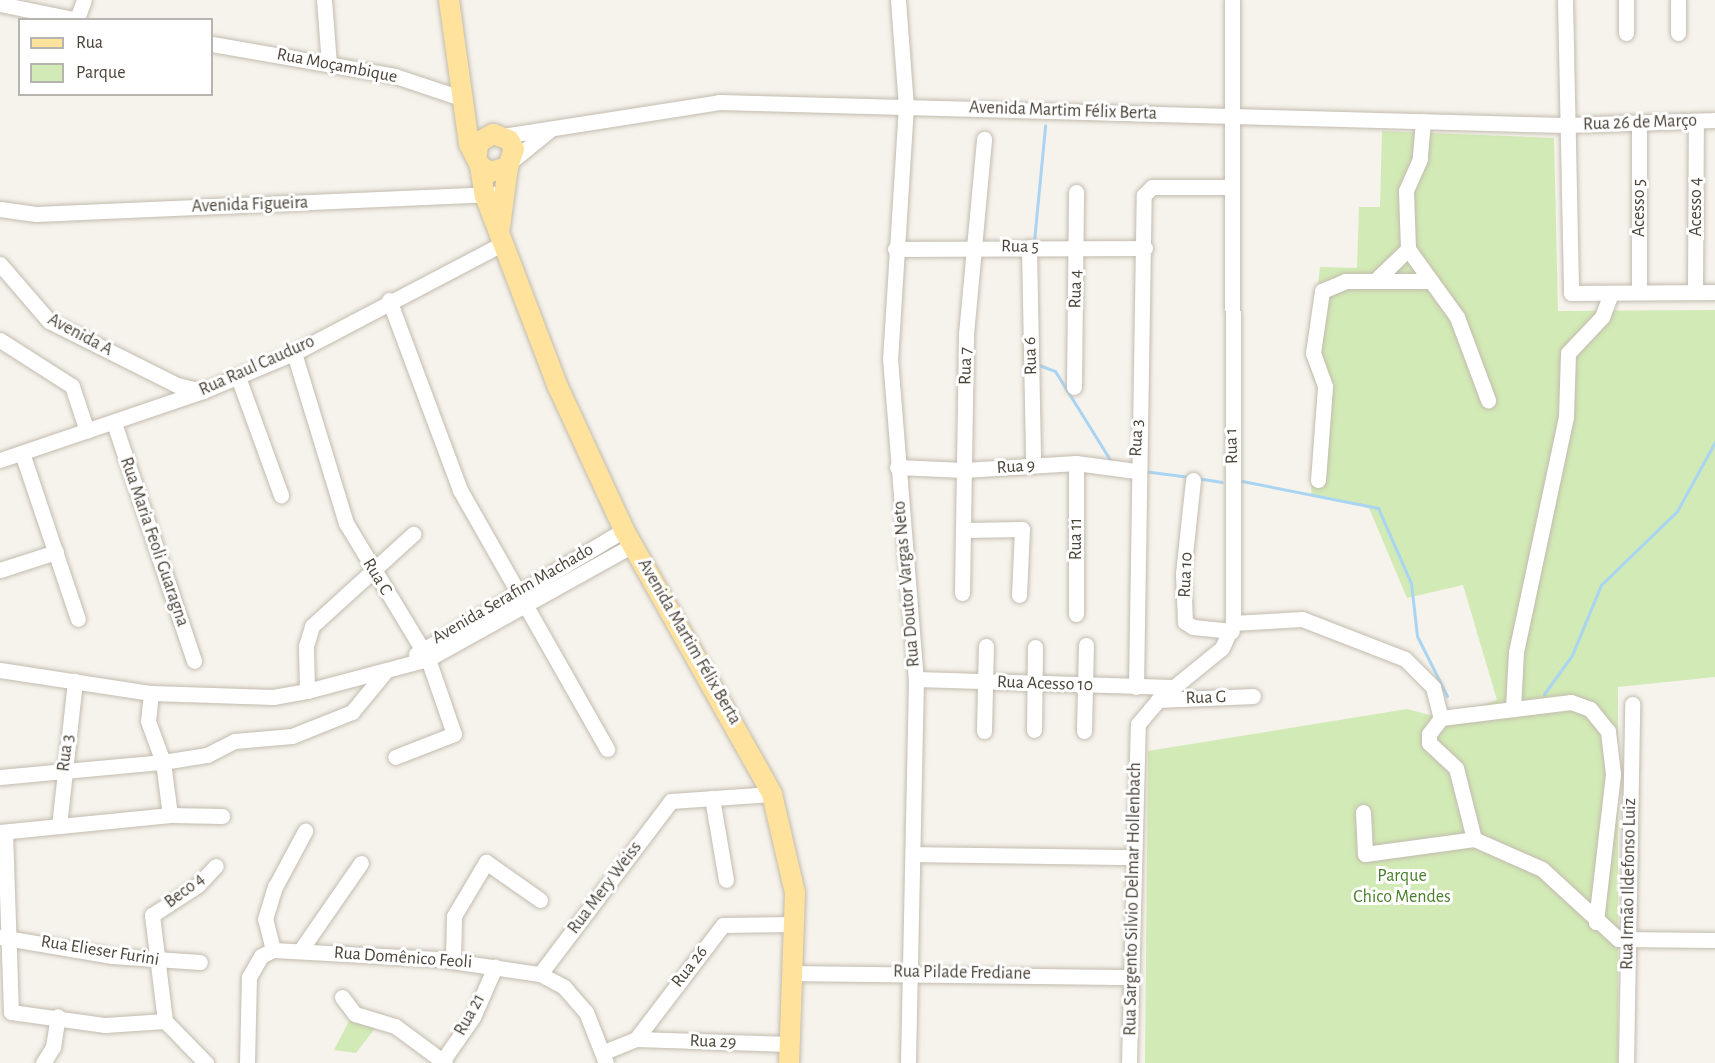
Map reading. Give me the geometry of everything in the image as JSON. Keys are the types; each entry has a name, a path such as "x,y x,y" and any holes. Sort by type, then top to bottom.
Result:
{"main road":[{"name":"Avenida Martim Félix Berta","path":"449,0 461,101 478,162 493,194 501,242 558,387 628,537 772,794 795,893 790,1054"},
{"path":"461,101 496,135 513,145 511,163 496,173 478,162 477,146 496,135"},
{"name":"Avenida Martim Félix Berta","path":"493,194 511,163"}],"street":[{"path":"78,18 84,0"},
{"path":"324,0 328,63"},
{"name":"Rua Doutor Vargas Neto","path":"898,0 906,106 895,249 890,358 916,680 908,1063"},
{"name":"Rua 1","path":"1232,0 1232,627"},
{"path":"1565,0 1571,293 1715,292"},
{"path":"1626,0 1626,33"},
{"path":"1678,0 1678,33"},
{"path":"0,4 73,18"},
{"name":"Rua Moçambique","path":"213,44 395,75 461,101"},
{"name":"Avenida Martim Félix Berta","path":"496,135 561,123 719,102 1566,125"},
{"name":"Rua 26 de Março","path":"1566,125 1715,120"},
{"path":"1424,121 1419,159 1406,191 1408,249 1457,316 1488,399"},
{"name":"Acesso 4","path":"1695,292 1696,121"},
{"name":"Avenida Martim Félix Berta","path":"511,163 561,123"},
{"name":"Acesso 5","path":"1639,124 1639,292"},
{"name":"Rua 7","path":"962,593 965,530 966,334 977,246 984,139"},
{"name":"Rua 3","path":"1136,687 1135,471 1147,190 1231,187"},
{"name":"Rua 4","path":"1074,387 1076,192"},
{"name":"Avenida Figueira","path":"0,209 36,214 493,194"},
{"name":"Rua Raul Cauduro","path":"0,460 114,423 180,392 203,391 294,353 388,300 501,242"},
{"name":"Rua 5","path":"895,249 977,246 1145,248"},
{"name":"Rua 6","path":"1029,247 1033,465"},
{"path":"1378,278 1408,249"},
{"name":"Avenida A","path":"0,264 50,321 180,392"},
{"path":"1318,480 1325,396 1313,353 1322,291 1333,283 1378,278 1430,281"},
{"path":"1513,709 1516,652 1566,417 1568,353 1602,317 1611,293"},
{"path":"388,300 460,490 607,749"},
{"path":"0,340 72,386 87,431"},
{"name":"Rua C","path":"294,353 346,522 372,570 424,653 454,734 395,757"},
{"path":"238,377 281,495"},
{"name":"Rua Maria Feoli Guaragna","path":"114,423 194,661"},
{"path":"22,453 78,619"},
{"name":"Rua 9","path":"897,467 964,471 1076,463 1135,471"},
{"name":"Rua 11","path":"1076,463 1076,614"},
{"name":"Rua 10","path":"1193,480 1183,574 1185,622 1232,627"},
{"path":"965,530 1022,529 1019,595"},
{"path":"307,691 306,645 312,626 413,534"},
{"name":"Avenida Serafim Machado","path":"0,670 151,693 273,697 307,691 405,665 516,590 628,537"},
{"name":"Avenida Serafim Machado","path":"424,653 525,604 628,537"},
{"path":"0,570 56,552"},
{"path":"1158,700 1222,648 1232,627 1302,619 1405,659 1433,687 1441,718"},
{"path":"1084,731 1086,645"},
{"path":"984,731 986,646"},
{"path":"1034,730 1035,646"},
{"path":"0,777 163,762 207,755 235,741 291,736 327,725 352,712 385,672"},
{"name":"Rua Acesso 10","path":"916,680 1173,687"},
{"name":"Rua 3","path":"59,826 63,773 75,681"},
{"path":"151,693 148,721 163,762 170,815"},
{"name":"Rua G","path":"1158,700 1254,696"},
{"name":"Rua Sargento Silvio Delmar Hollenbach","path":"1129,1063 1137,734 1144,714 1158,700"},
{"path":"1474,838 1456,768 1429,743 1429,734 1441,718 1571,702 1590,709 1608,731 1612,774 1596,922"},
{"name":"Rua Irmão Ildefonso Luiz","path":"1626,1063 1632,704"},
{"path":"726,880 712,798 772,794"},
{"name":"Rua Mery Weiss","path":"540,974 671,801 712,798"},
{"path":"1363,812 1365,854 1474,838 1542,869 1596,922 1618,939 1715,940"},
{"path":"206,1063 165,1021 105,1025 58,1016 11,1012 3,832 170,815 222,816"},
{"path":"247,1063 249,977 261,956 273,950 266,919 275,887 305,831"},
{"path":"914,854 1133,856"},
{"path":"453,961 454,916 486,862 540,900"},
{"path":"300,951 362,863"},
{"name":"Beco 4","path":"165,1021 160,961 152,915 198,885 216,866"},
{"name":"Rua 26","path":"636,1039 723,925 794,924"},
{"name":"Rua Elieser Furini","path":"6,937 160,961 200,962"},
{"name":"Rua Domênico Feoli","path":"273,950 453,961 540,974 564,987 586,1011 605,1058"},
{"name":"Rua 21","path":"443,1062 472,1017 495,967"},
{"name":"Rua Pilade Frediane","path":"793,972 911,971 1131,977"},
{"path":"342,997 355,1014 395,1026 443,1062"},
{"path":"44,1063 53,1047 58,1016"},
{"path":"605,1058 636,1039"},
{"name":"Rua 29","path":"636,1039 790,1054"}],"green space":[{"name":"Parque Chico Mendes","path":"1382,131 1554,138 1558,311 1715,310 1715,677 1618,687 1618,1063 1145,1063 1148,751 1407,709 1441,718 1497,700 1463,585 1407,598 1369,508 1311,496 1317,388 1309,367 1320,267 1357,268 1359,207 1380,207"},
{"path":"351,1017 379,1023 356,1053 334,1050"}],"waterway":[{"path":"1034,241 1045,126"},
{"path":"1036,364 1055,371 1112,463"},
{"path":"1544,694 1572,655 1601,585 1677,511 1715,442"},
{"path":"1143,471 1190,477"},
{"path":"1197,478 1222,482"},
{"path":"1242,481 1378,508 1411,583 1417,636 1447,696"}]}
